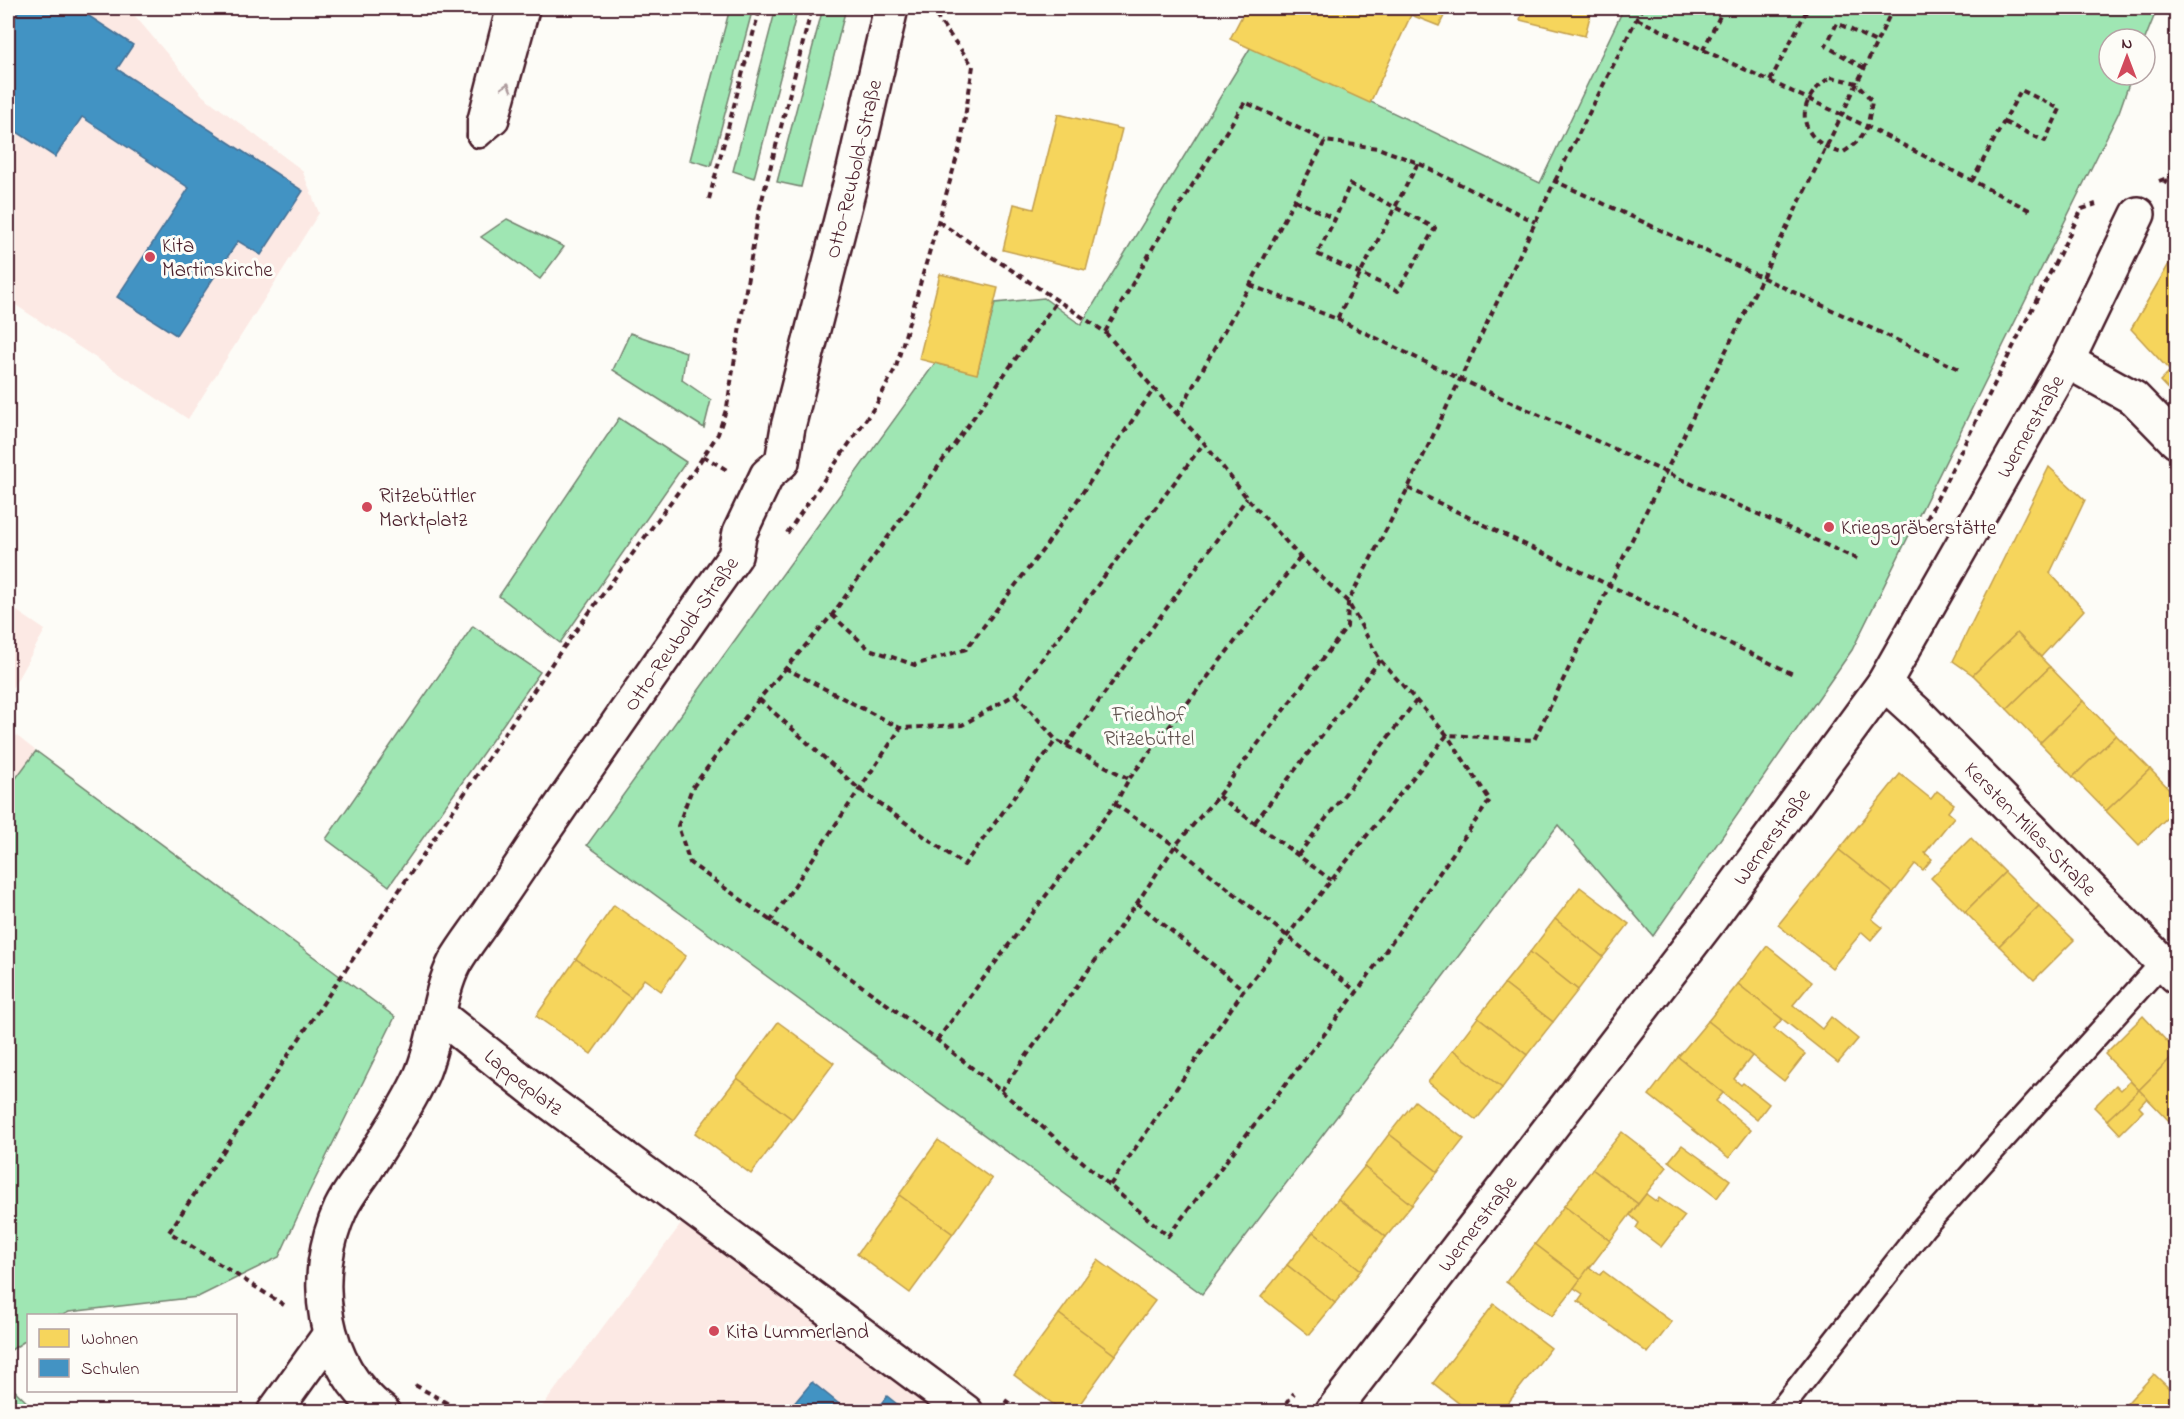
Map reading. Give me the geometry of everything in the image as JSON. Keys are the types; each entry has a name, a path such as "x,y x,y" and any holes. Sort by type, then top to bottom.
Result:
{"street":[{"name":"Otto-Reubold-Straße","path":"439,1015 456,962 627,709 735,556 740,532 767,475 782,462 788,427 854,169 891,8"},
{"name":"Wernerstraße","path":"1332,1412 1709,921 1884,683 2067,361 2138,214"},
{"path":"2067,361 2134,398 2176,441"},
{"name":"Kersten-Miles-Straße","path":"1884,683 1918,714 2170,969"},
{"path":"383,1412 362,1392 334,1348 324,1300 327,1247 342,1206 383,1143 420,1076 439,1015"},
{"name":"Lappeplatz","path":"439,1015 544,1098 966,1412"},
{"path":"274,1412 330,1334"}],"lane":[{"path":"508,8 479,120 479,136 497,121 528,8"},
{"path":"1779,1412 1924,1227 2170,969"}],"path":[{"path":"709,199 759,8"},
{"path":"330,1334 169,1232 555,659 718,434 727,407 758,215 812,8"},
{"path":"781,543 876,405 896,368 939,222 961,143 974,66 936,16 937,8"},
{"path":"1001,1091 1137,903 1175,846 1218,796 1347,627 1348,602 1408,488 1535,222 1642,8"},
{"path":"1703,50 1724,8"},
{"path":"1770,81 1808,8"},
{"path":"1447,735 1534,740 1608,586 1763,278 1893,8"},
{"path":"1637,19 1842,114 2031,211"},
{"path":"1864,68 1826,46 1837,22 1876,42"},
{"path":"1832,77 1857,82 1872,101 1868,127 1857,143 1842,153 1825,149 1809,133 1804,116 1808,99 1818,86 1832,77"},
{"path":"1972,181 2021,90 2060,109 2045,141 2004,122"},
{"path":"1105,332 1155,244 1245,102 1325,141 1378,148 1418,163 1535,222"},
{"path":"1177,415 1250,285 1325,141"},
{"path":"1337,319 1418,163"},
{"path":"2152,183 2172,176"},
{"path":"1555,181 1961,370"},
{"path":"1350,184 1395,207 1435,228 1398,291 1317,254 1350,184"},
{"path":"1295,200 1335,219"},
{"path":"1923,526 2082,209 2102,202"},
{"path":"939,222 1105,332 1154,390 1204,443 1247,498 1300,557 1348,602 1380,660 1447,735 1490,800 1357,992 1168,1236 1001,1091 937,1040 690,863 678,826 692,788 759,699 832,615 1057,301"},
{"path":"1250,285 1337,319 1460,379 1857,559"},
{"path":"832,615 869,649 915,665 966,649 1045,547 1154,390"},
{"path":"785,668 900,728 962,725 1016,694 1204,443"},
{"path":"1408,488 1793,674"},
{"path":"1066,746 1247,498"},
{"path":"937,1040 1114,804 1129,779 1300,557"},
{"path":"1255,822 1380,660"},
{"path":"1016,694 1056,740 1129,779"},
{"path":"759,699 859,789 964,865 1056,740"},
{"path":"1298,855 1416,701"},
{"path":"770,922 900,728"},
{"path":"1110,1185 1244,990 1447,735"},
{"path":"1218,796 1332,880"},
{"path":"1114,804 1175,846 1357,992"},
{"path":"1137,903 1244,990"},
{"path":"412,1383 463,1412"},
{"path":"1280,1412 1299,1388"},
{"path":"998,1394 1021,1412"}],"shaded area":[{"name":"Kita Martinskirche","path":"8,8 122,8 135,16 203,96 302,170 319,213 188,419 8,300"},
{"path":"8,605 45,630 8,696"},
{"path":"8,729 36,751 8,789"},
{"name":"Kita Lummerland","path":"682,1223 937,1411 538,1412"}],"green space":[{"path":"730,8 753,8 711,166 690,160"},
{"path":"776,8 798,8 754,178 733,171"},
{"path":"823,8 846,8 801,187 777,182"},
{"name":"Friedhof Ritzebüttel","path":"1624,8 2155,8 2150,27 2097,27 2097,87 2128,87 2119,112 1852,650 1653,936 1558,825 1202,1294 587,845 935,363 977,373 995,303 1044,298 1081,325 1252,45 1540,183"},
{"path":"507,219 564,247 540,279 481,237"},
{"path":"630,333 686,352 682,380 711,400 704,428 613,370"},
{"path":"619,418 686,462 560,643 499,596"},
{"path":"473,626 540,672 389,886 326,839"},
{"path":"36,751 395,1017 279,1257 198,1297 65,1314 27,1314 27,1340 8,1352 8,789"},
{"path":"8,1384 36,1411 8,1411"}],"building: Wohnen":[{"path":"1246,8 1311,8 1324,13 1326,8 1448,8 1439,26 1411,15 1370,103 1230,39"},
{"path":"1523,8 1592,8 1585,36 1520,20"},
{"path":"1058,114 1122,129 1086,270 1003,250 1014,204 1034,209"},
{"path":"2176,252 2176,398 2160,381 2170,371 2131,329"},
{"path":"940,274 998,288 977,374 919,359"},
{"path":"2049,467 2085,500 2050,573 2084,610 2041,657 2017,633 1973,675 1953,661"},
{"path":"2017,633 2050,667 2007,709 1973,675"},
{"path":"2050,667 2083,701 2040,743 2007,709"},
{"path":"2083,701 2116,735 2073,777 2040,743"},
{"path":"2116,735 2150,769 2106,811 2073,777"},
{"path":"2150,769 2176,796 2176,809 2139,845 2106,811"},
{"path":"1900,774 1931,799 1937,791 1954,804 1948,812 1954,817 1925,853 1932,859 1923,870 1915,864 1893,893 1839,850"},
{"path":"1971,838 2005,872 1965,912 1931,878"},
{"path":"1839,850 1893,893 1872,919 1882,927 1871,940 1862,932 1832,968 1778,925"},
{"path":"2005,872 2039,906 1999,946 1965,912"},
{"path":"2176,878 2176,889 2171,883"},
{"path":"1580,887 1629,924 1603,957 1555,919"},
{"path":"614,905 686,956 661,991 644,979 631,998 576,959"},
{"path":"2039,906 2074,940 2034,980 1999,946"},
{"path":"1555,919 1603,957 1578,990 1530,952"},
{"path":"1767,946 1812,982 1793,1005 1822,1029 1831,1017 1858,1039 1838,1063 1738,984"},
{"path":"1530,952 1578,990 1553,1022 1504,984"},
{"path":"576,959 631,998 591,1054 536,1016"},
{"path":"1504,984 1553,1022 1527,1055 1478,1017"},
{"path":"1738,984 1782,1019 1774,1029 1805,1054 1784,1081 1708,1021"},
{"path":"2143,1016 2176,1053 2139,1090 2105,1054"},
{"path":"1478,1017 1527,1055 1502,1088 1453,1050"},
{"path":"1708,1021 1752,1056 1734,1079 1741,1085 1743,1083 1769,1104 1757,1120 1678,1057"},
{"path":"778,1022 834,1063 792,1119 737,1078"},
{"path":"1453,1050 1502,1088 1476,1120 1428,1082"},
{"path":"2176,1053 2176,1122 2173,1125 2139,1090"},
{"path":"1678,1057 1723,1093 1716,1101 1751,1130 1729,1158 1649,1095"},
{"path":"737,1078 792,1119 751,1174 695,1133"},
{"path":"2130,1081 2139,1090 2107,1120 2094,1107 2116,1085 2121,1090"},
{"path":"2139,1090 2147,1098 2139,1107 2143,1111 2120,1134 2107,1120"},
{"path":"1415,1101 1464,1139 1438,1172 1389,1134"},
{"path":"1622,1132 1667,1167 1638,1204 1592,1169"},
{"path":"1389,1134 1438,1172 1412,1205 1364,1167"},
{"path":"938,1140 992,1179 953,1234 899,1195"},
{"path":"1682,1145 1730,1180 1717,1198 1669,1161"},
{"path":"1364,1167 1412,1205 1386,1237 1338,1199"},
{"path":"1592,1169 1638,1204 1610,1241 1564,1206"},
{"path":"1646,1194 1657,1202 1659,1198 1685,1216 1661,1247 1636,1228 1639,1223 1630,1215"},
{"path":"899,1195 953,1234 910,1293 857,1254"},
{"path":"1338,1199 1386,1237 1361,1270 1313,1232"},
{"path":"1564,1206 1610,1241 1581,1279 1535,1244"},
{"path":"1313,1232 1361,1270 1335,1303 1287,1265"},
{"path":"1535,1244 1581,1279 1552,1316 1506,1282"},
{"path":"1098,1260 1155,1301 1115,1355 1059,1314"},
{"path":"1287,1265 1335,1303 1309,1335 1261,1297"},
{"path":"1589,1267 1600,1275 1603,1271 1672,1322 1648,1353 1578,1301 1583,1294 1574,1288"},
{"path":"1494,1304 1551,1348 1501,1412 1470,1412 1433,1383"},
{"path":"1059,1314 1115,1355 1074,1412 1064,1412 1014,1375"},
{"path":"2154,1374 2176,1395 2176,1412 2119,1412"}],"building: Schulen":[{"path":"21,8 77,8 133,45 117,69 303,191 261,255 238,241 176,335 117,297 189,188 82,117 55,157 8,126 8,27"},
{"path":"812,1382 849,1412 787,1412"},
{"path":"887,1396 907,1412 874,1412"}],"place":[{"name":"Kita Martinskirche","path":"150,257"},
{"name":"Ritzebüttler Marktplatz","path":"367,507"},
{"name":"Kriegsgräberstätte","path":"1829,527"},
{"name":"Kita Lummerland","path":"714,1331"}]}
